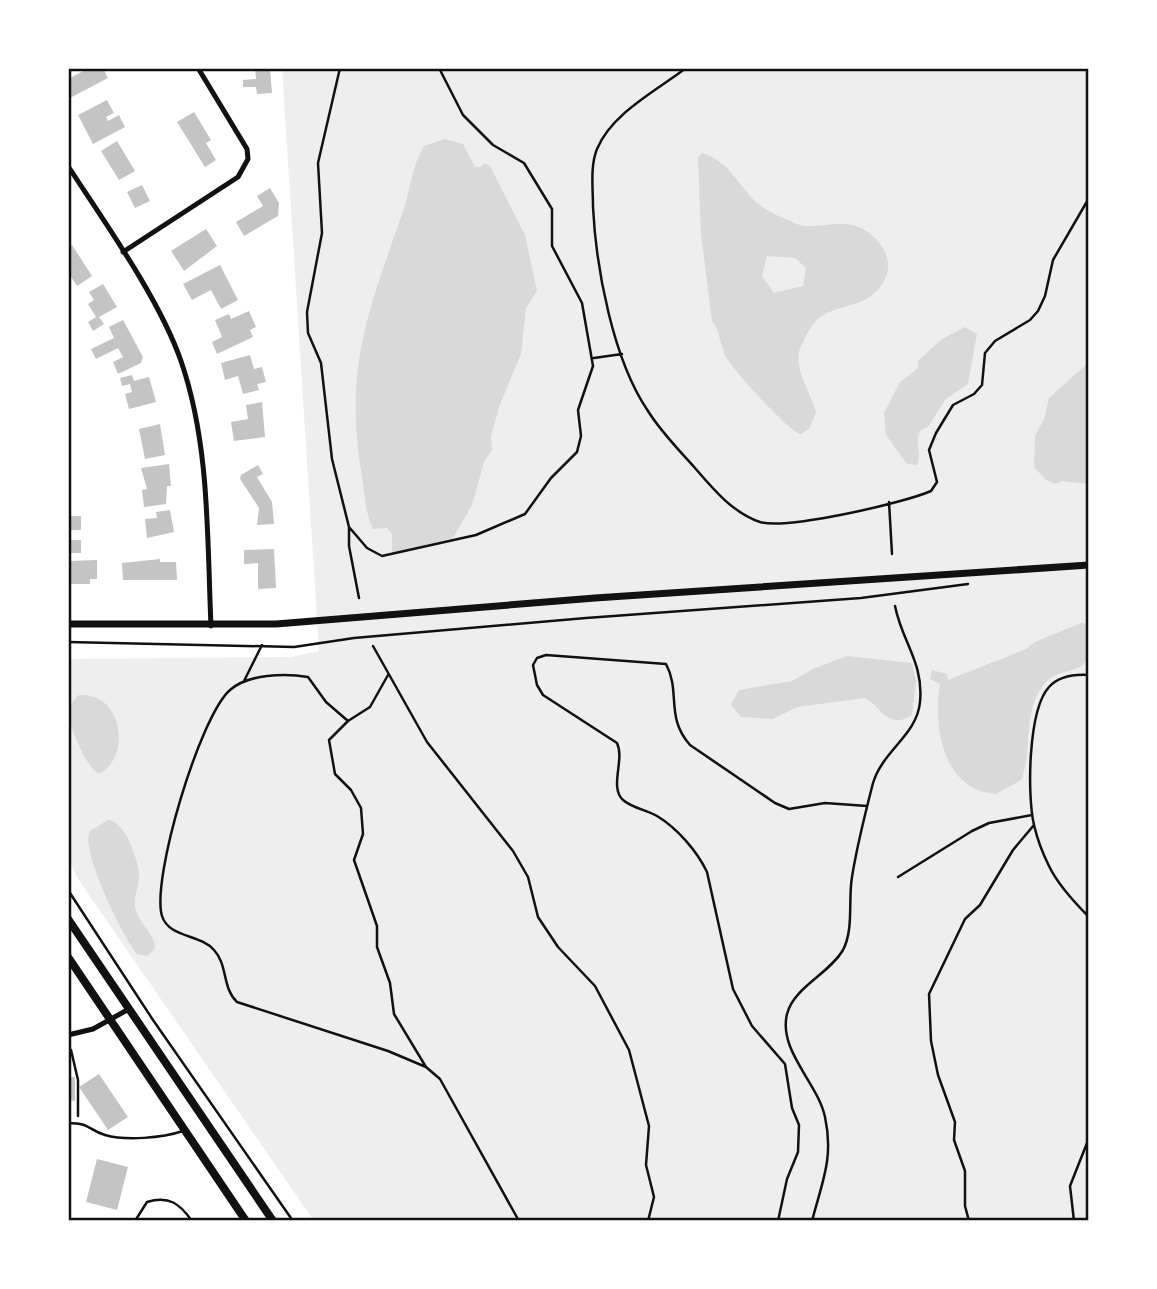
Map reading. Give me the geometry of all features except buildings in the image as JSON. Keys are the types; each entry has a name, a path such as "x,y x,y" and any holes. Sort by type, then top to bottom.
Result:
{"main road":[{"path":"68,624 211,625 398,616 595,598 1089,565"},
{"path":"68,919 272,1221"},
{"path":"68,957 246,1221"}],"street":[{"path":"123,252 238,177 244,170 247,149 198,68"},
{"path":"68,166 123,252 173,341 187,378 198,429 205,483 211,625"},
{"path":"68,1035 111,1020 128,1009"}],"lane":[{"path":"68,1123 88,1124 105,1135 124,1137 172,1135 184,1131"},
{"path":"135,1221 147,1202 163,1199 182,1206 192,1221"}],"path":[{"path":"340,68 318,163 322,233 307,312 309,333 321,363 332,459 349,527 349,546 359,598"},
{"path":"349,527 374,554 390,556 475,535 525,514 551,478 577,452 581,436 578,410 593,358 582,303 552,246 552,209 524,163 493,145 463,115 439,68"},
{"path":"686,68 613,124 595,152 594,233 622,354 646,410 715,492 749,518 764,523 783,524 854,512 918,497 931,491 937,482 929,450 936,433 953,405 974,394 982,385 985,353 995,341 1030,320 1038,311 1045,296 1053,260 1089,198"},
{"path":"593,358 622,354"},
{"path":"889,502 892,554"},
{"path":"68,642 294,647 354,638 558,620 861,598 971,584"},
{"path":"812,1221 828,1171 827,1133 820,1100 794,1055 787,1031 787,1015 793,1003 836,959 848,938 851,877 867,806 881,761 910,730 920,705 918,665 902,632 895,606"},
{"path":"244,681 262,645"},
{"path":"373,646 436,755 513,851 528,877 538,917 558,947 594,986 629,1050 649,1126 646,1166 654,1197 649,1221"},
{"path":"778,1221 787,1179 798,1152 799,1125 792,1108 785,1064 752,1026 733,989 707,872 700,857 658,816 622,800 616,789 621,752 617,743 543,695 537,685 533,665 537,658 560,655 666,664 672,675 674,717 679,732 690,745 775,803 789,809 825,803 867,806"},
{"path":"388,675 376,701 348,721 329,740 335,775 351,790 361,808 363,834 354,859 377,926 377,947 390,983 394,1014 426,1067 450,1093 479,1152 519,1221"},
{"path":"1089,675 1060,678 1043,694 1034,734 1031,770 1034,825 1049,867 1071,898 1089,917"},
{"path":"348,721 326,702 308,677 273,677 244,681 230,689 215,708 199,741 160,882 159,902 163,919 171,929 206,942 216,951 230,995 237,1002 387,1051 426,1067"},
{"path":"898,877 989,823 1032,814"},
{"path":"969,1221 965,1206 965,1171 954,1140 953,1109 938,1074 931,1041 929,994 965,919 980,905 1013,850 1034,825"},
{"path":"68,890 153,1020 293,1221"},
{"path":"71,1050 78,1080 78,1123"},
{"path":"1074,1221 1070,1186 1089,1138"}],"shaded area":[{"path":"282,68 1089,68 1089,1221 314,1221 78,879 68,859 68,659 291,657 319,651"},
{"path":"445,139 463,144 475,167 481,167 484,163 490,166 525,235 537,291 526,308 521,354 499,407 491,437 492,450 484,462 472,505 453,538 392,553 392,534 387,528 373,529 367,510 357,439 357,374 369,314 416,163 424,146"},
{"path":"702,153 719,161 756,202 774,214 802,225 853,225 872,235 885,253 887,272 877,291 860,302 822,316 802,344 799,367 816,413 809,429 801,434 775,413 731,364 712,321 701,234 698,158","holes":["767,256 795,258 806,268 803,286 774,293 762,276"]},
{"path":"965,327 977,334 968,384 945,400 928,427 921,430 918,438 919,461 917,465 907,464 886,435 884,413 900,382 918,368 918,361 942,339"},
{"path":"1089,362 1089,484 1062,481 1056,484 1046,480 1034,467 1035,436 1044,419 1049,398"},
{"path":"1081,623 1089,624 1089,658 1080,667 1052,677 1039,692 1031,716 1021,780 996,794 978,790 963,781 953,769 940,736 940,684 930,679 932,670 947,674 948,680 1026,649 1035,642"},
{"path":"847,656 912,663 916,681 912,715 904,719 891,719 865,698 797,707 773,719 741,717 731,705 739,690 792,681 813,669"},
{"path":"79,695 94,697 105,704 118,727 116,754 109,766 99,774 84,756 70,721 71,706"},
{"path":"108,820 120,826 136,858 139,873 136,911 155,944 154,950 147,956 137,954 131,945 96,873 88,840 90,831"}]}
